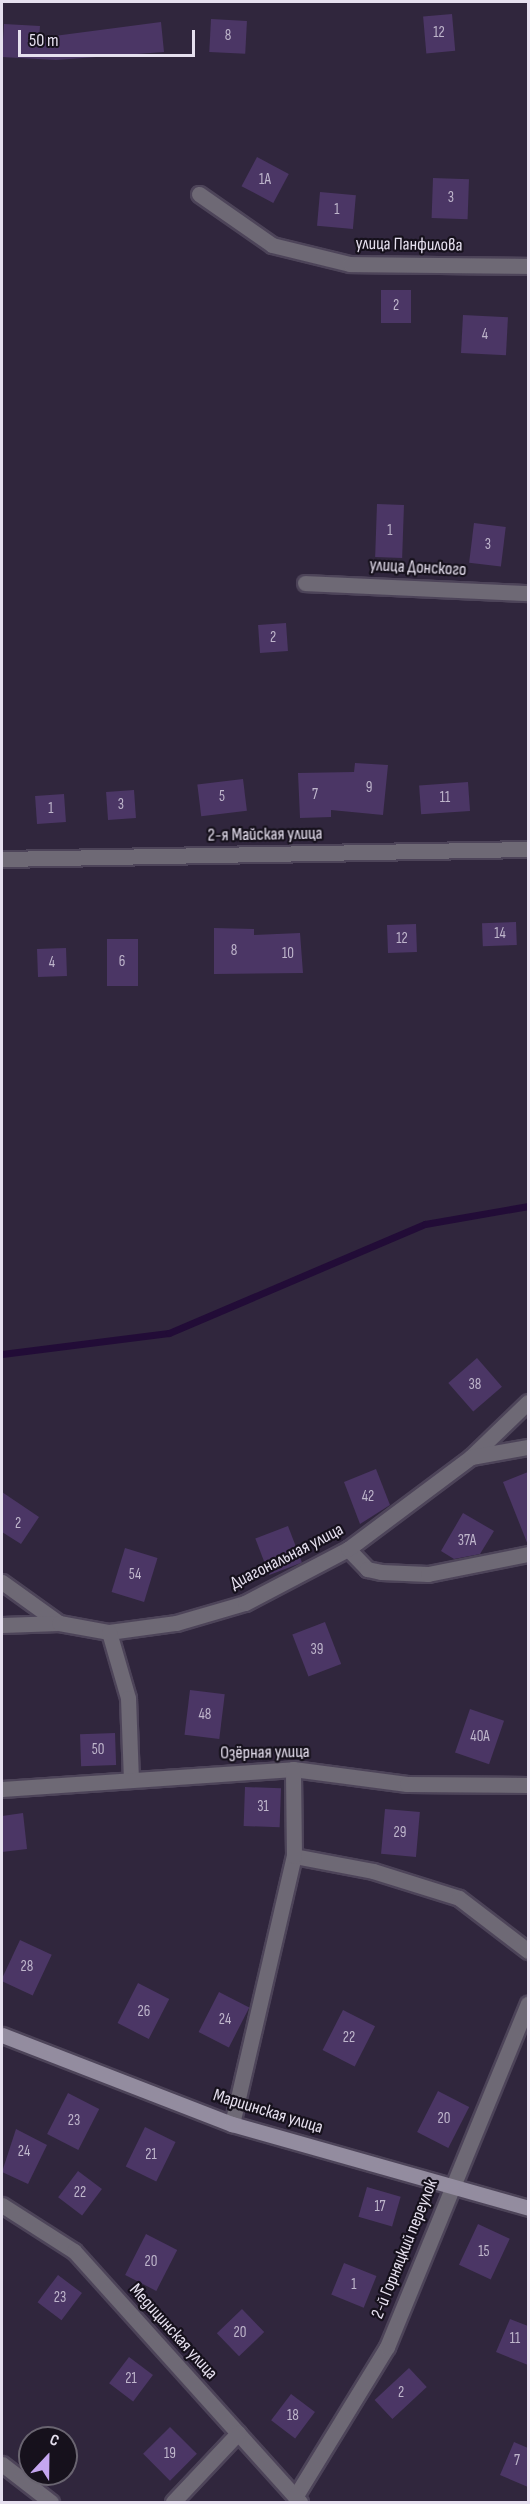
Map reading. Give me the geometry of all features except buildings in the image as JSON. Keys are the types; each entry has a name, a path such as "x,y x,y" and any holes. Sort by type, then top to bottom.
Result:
{"main road":[{"name":"Мариинская улица","path":"2,2035 232,2124 528,2208"}],"street":[{"name":"улица Панфилова","path":"199,194 272,245 350,264 528,266"},
{"name":"улица Донского","path":"305,583 528,593"},
{"name":"2-я Майская улица","path":"2,859 528,849"},
{"path":"471,1456 528,1402"},
{"name":"Диагональная улица","path":"2,1625 59,1623 109,1632 176,1623 245,1603 348,1550 471,1456 528,1447"},
{"path":"348,1550 367,1569 381,1572 428,1574 528,1554"},
{"path":"2,1582 59,1623"},
{"path":"109,1632 128,1698 131,1778"},
{"path":"232,2124 294,1856 293,1769"},
{"name":"Озёрная улица","path":"2,1789 131,1778 293,1769 407,1784 528,1785"},
{"path":"294,1856 373,1871 459,1898 528,1951"},
{"name":"2-й Горняцкий переулок","path":"298,2500 387,2347 528,2004"},
{"name":"Медицинская улица","path":"2,2205 74,2251 298,2500"},
{"path":"173,2502 238,2433"},
{"path":"2,2464 51,2502"}],"waterway":[{"path":"2,1354 169,1333 425,1224 528,1206"}]}
